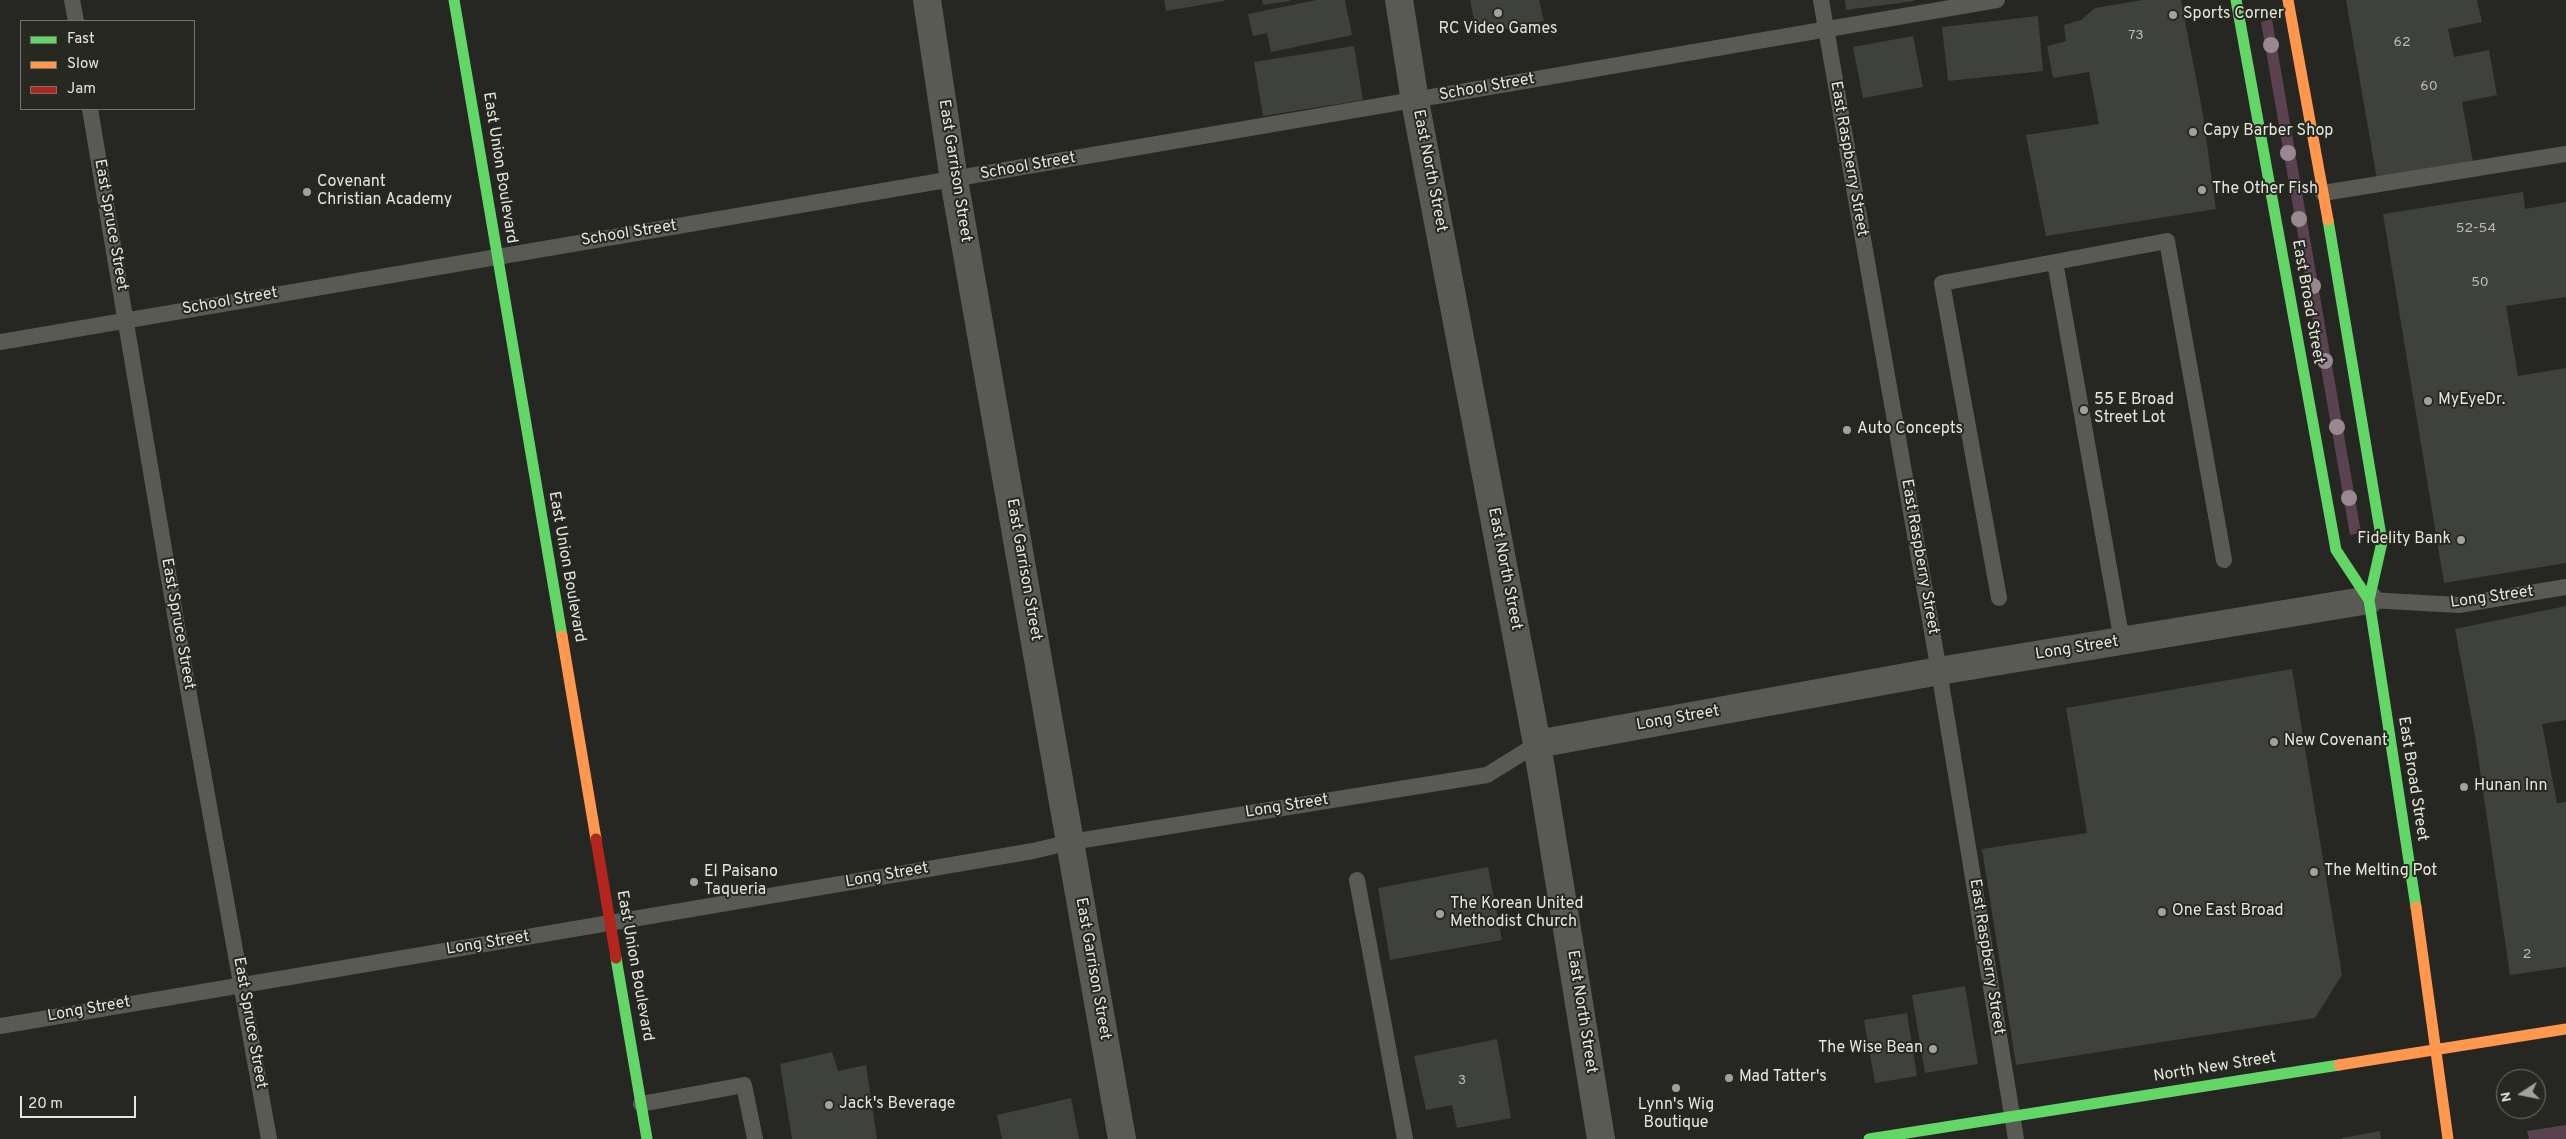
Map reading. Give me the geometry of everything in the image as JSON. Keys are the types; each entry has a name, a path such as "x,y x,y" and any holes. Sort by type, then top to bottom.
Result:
{"main road":[{"name":"East Union Boulevard","path":"454,0 647,1139"},
{"name":"East Broad Street","path":"2236,0 2336,550 2369,600"},
{"name":"East Broad Street","path":"2288,0 2382,542 2369,600 2432,1015 2435,1052 2448,1139"},
{"name":"North New Street","path":"1869,1139 2566,1030"}],"street":[{"name":"East Garrison Street","path":"927,0 954,180 1122,1139"},
{"name":"East North Street","path":"1399,0 1415,101 1537,744 1601,1139"},
{"name":"Long Street","path":"1537,744 1938,671 2369,600"}],"lane":[{"path":"72,0 76,20"},
{"name":"East Raspberry Street","path":"1821,0 1938,671 2016,1139"},
{"name":"School Street","path":"0,342 1997,0"},
{"name":"East Spruce Street","path":"90,110 181,650 269,1139"},
{"path":"2323,194 2566,154"},
{"path":"1999,598 1942,283 2167,241 2224,560"},
{"path":"2055,262 2122,641"},
{"name":"Long Street","path":"2369,600 2459,605 2566,587"},
{"name":"Long Street","path":"0,1026 242,983 611,924 1033,851 1071,842 1487,775 1537,744"},
{"path":"1357,880 1405,1139"},
{"path":"641,1104 744,1085 755,1139"}],"shaded area":[{"path":"2272,19 2361,533 2350,535 2261,22"},
{"path":"2566,1125 2566,1139 2529,1139 2527,1131"}],"building":[{"path":"1164,0 1224,0 1224,1 1166,11"},
{"path":"1262,0 1290,0 1290,1 1263,5"},
{"path":"1317,0 1345,0 1352,35 1271,52 1267,33 1253,36 1248,14"},
{"path":"1470,0 1539,0 1544,21 1477,35"},
{"path":"1845,0 1914,0 1914,1 1846,10"},
{"path":"2143,0 2181,0 2202,109 2216,209 2046,236 2026,135 2099,124 2089,72 2053,78 2047,46 2066,41 2064,25 2081,20 2095,8"},
{"path":"2346,0 2477,0 2482,22 2448,29 2454,57 2489,50 2497,95 2462,102 2473,162 2377,180"},
{"path":"2038,16 2043,71 1948,81 1942,27"},
{"path":"1913,36 1923,87 1863,98 1853,47"},
{"path":"1354,46 1363,100 1263,116 1254,62"},
{"path":"2523,192 2525,209 2566,202 2566,297 2506,306 2518,376 2566,368 2566,563 2444,583 2383,214"},
{"path":"2566,606 2566,720 2542,724 2557,803 2566,802 2566,967 2510,975 2475,736 2455,629"},
{"name":"One East Broad","path":"2292,669 2342,975 2315,1018 2016,1065 1982,849 2087,833 2066,708"},
{"name":"The Korean United Methodist Church","path":"1488,867 1502,940 1390,960 1378,888"},
{"path":"1965,986 1978,1064 1925,1073 1912,995"},
{"path":"1907,1013 1917,1076 1875,1083 1864,1020"},
{"path":"1497,1039 1511,1118 1457,1128 1452,1105 1426,1110 1414,1056"},
{"name":"Jack's Beverage","path":"832,1052 838,1071 866,1065 877,1139 792,1139 780,1064"},
{"path":"1071,1098 1079,1139 1002,1139 997,1115"},
{"path":"2380,1131 2381,1139 2342,1139 2342,1138"}],"traffic: fast":[{"path":"454,0 562,636"},
{"path":"2236,0 2336,550 2369,600"},
{"path":"2328,220 2382,542 2369,600 2416,907"},
{"path":"616,958 647,1139"},
{"path":"1869,1139 2339,1065"}],"traffic: slow":[{"path":"2288,0 2328,220"},
{"path":"562,636 596,839"},
{"path":"2416,907 2448,1139"},
{"path":"2339,1065 2566,1029"}],"traffic: jam":[{"path":"596,839 616,958"}],"place":[{"name":"RC Video Games","path":"1498,13"},
{"name":"Sports Corner","path":"2173,15"},
{"name":"Capy Barber Shop","path":"2193,132"},
{"name":"The Other Fish","path":"2202,190"},
{"name":"Covenant Christian Academy","path":"307,192"},
{"name":"MyEyeDr.","path":"2428,401"},
{"name":"55 E Broad Street Lot","path":"2084,410"},
{"name":"Auto Concepts","path":"1847,430"},
{"name":"Fidelity Bank","path":"2461,540"},
{"name":"New Covenant","path":"2274,742"},
{"name":"Hunan Inn","path":"2464,787"},
{"name":"The Melting Pot","path":"2314,872"},
{"name":"El Paisano Taqueria","path":"694,882"},
{"name":"One East Broad","path":"2162,912"},
{"name":"The Korean United Methodist Church","path":"1440,914"},
{"name":"The Wise Bean","path":"1933,1049"},
{"name":"Mad Tatter's","path":"1729,1078"},
{"name":"Lynn's Wig Boutique","path":"1676,1088"},
{"name":"Jack's Beverage","path":"829,1105"}]}
